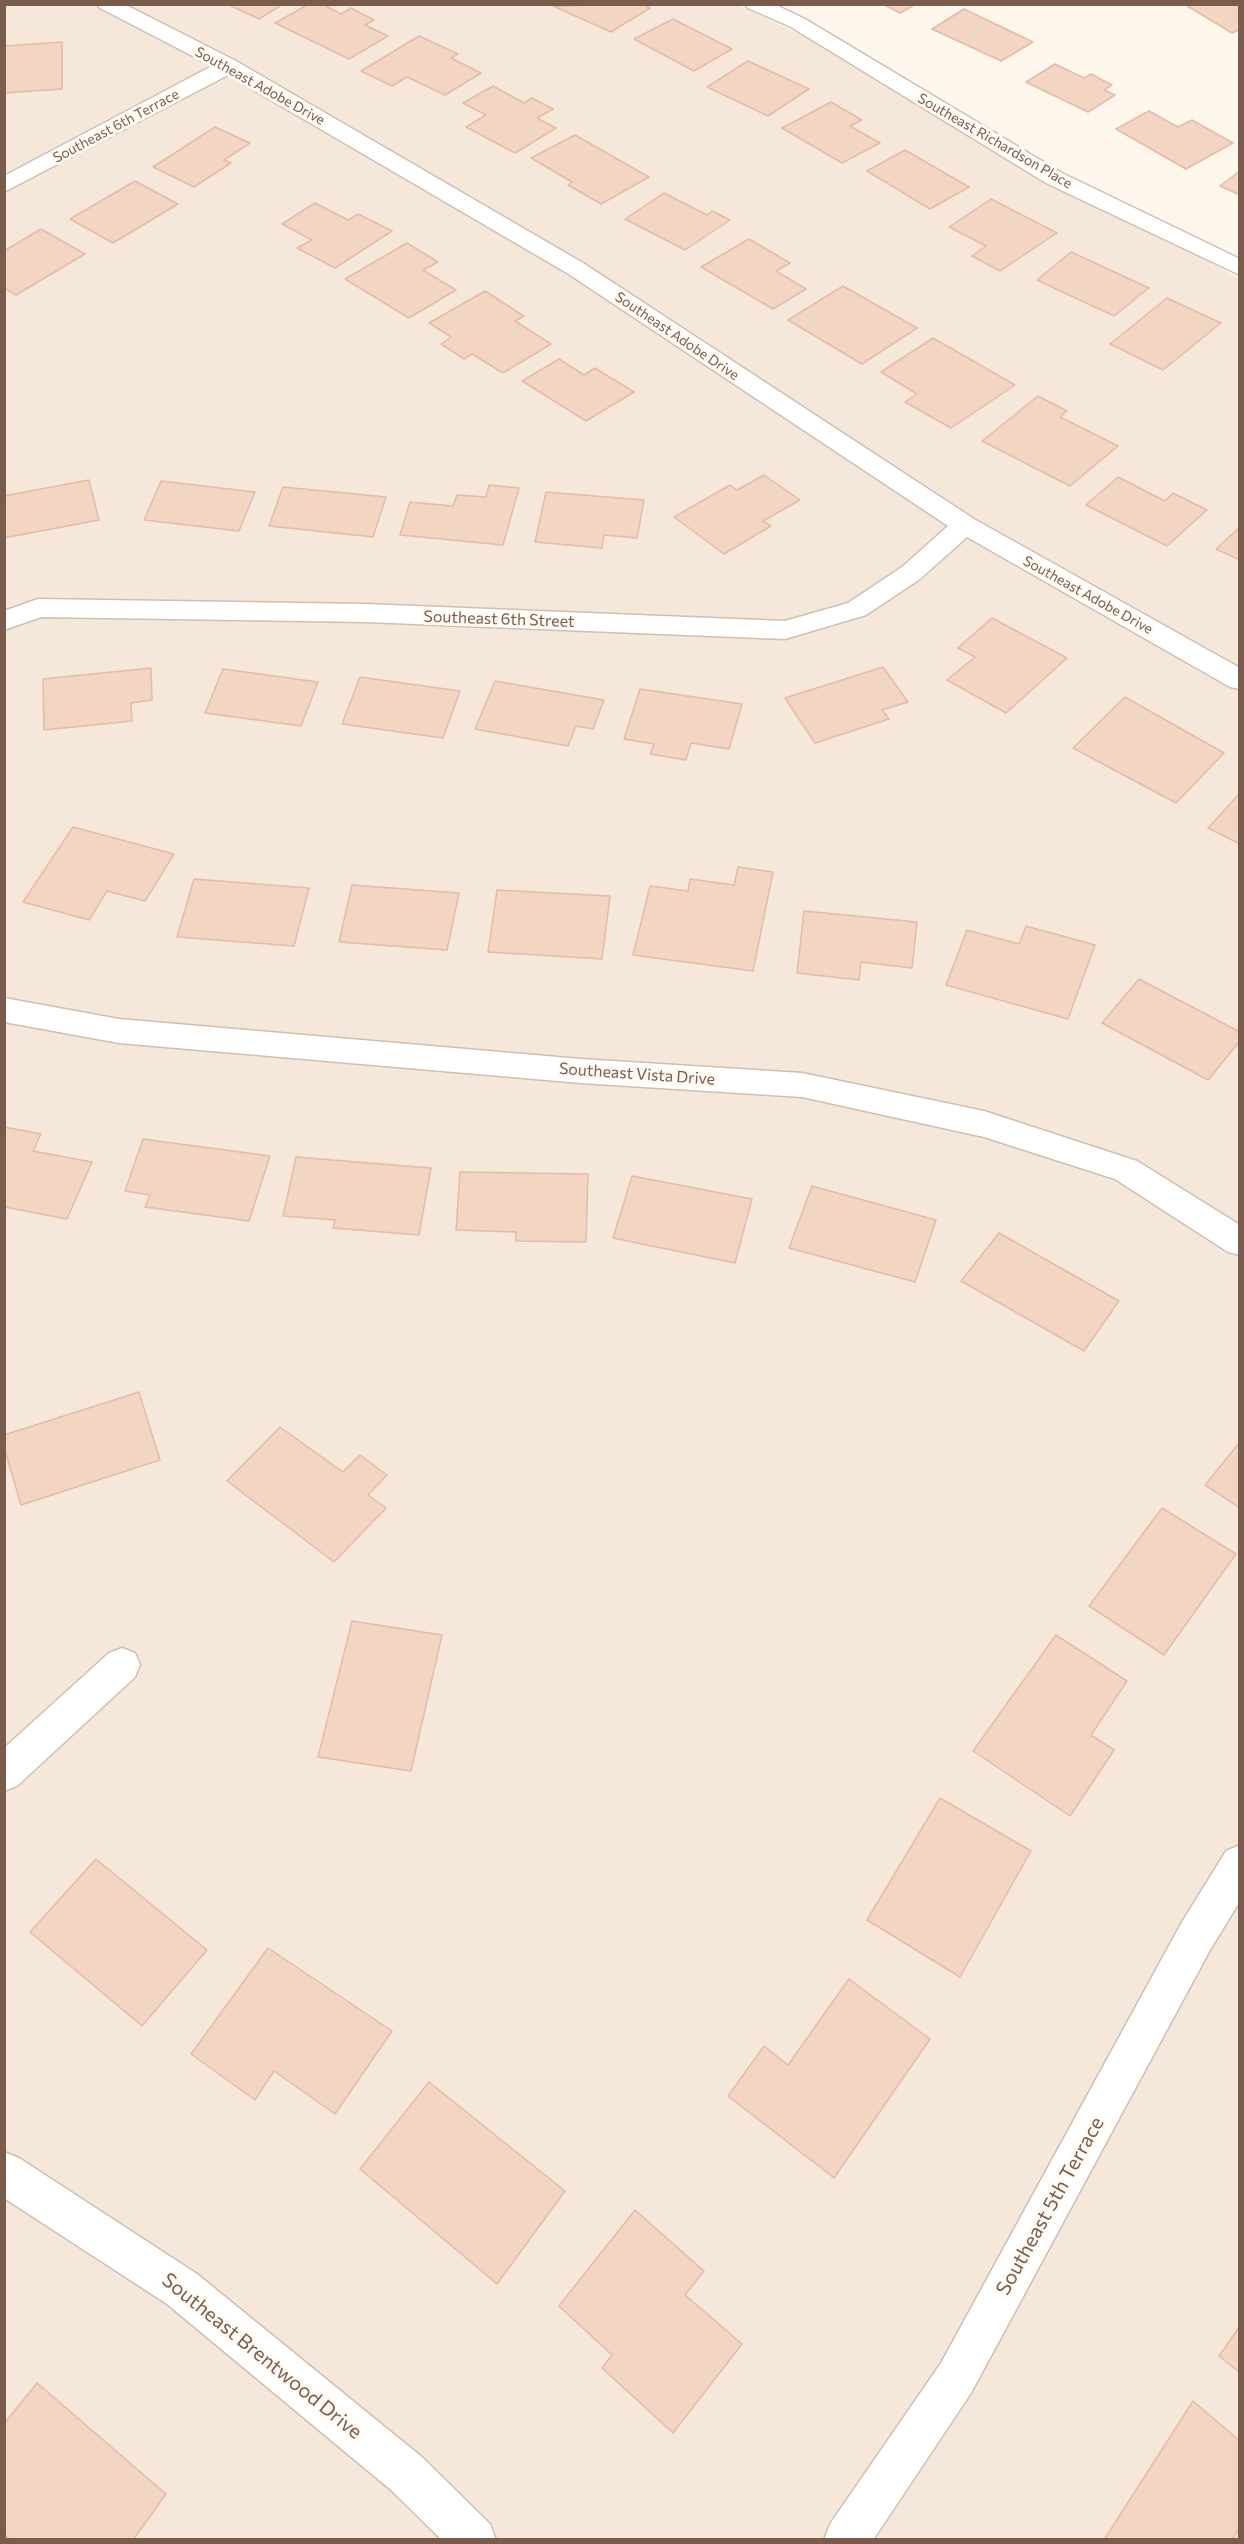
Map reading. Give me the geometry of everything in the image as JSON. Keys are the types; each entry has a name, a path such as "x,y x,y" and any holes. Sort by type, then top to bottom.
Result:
{"street":[{"name":"Southeast Adobe Drive","path":"107,4 228,66 575,268 965,525 1239,680"},
{"name":"Southeast Richardson Place","path":"755,4 798,23 1054,178 1239,268"},
{"name":"Southeast 6th Terrace","path":"4,185 228,66"},
{"name":"Southeast 6th Street","path":"4,621 38,608 366,613 785,630 858,609 911,573 965,525"},
{"name":"Southeast Vista Drive","path":"4,1010 118,1031 581,1071 802,1085 984,1124 1126,1170 1239,1242"},
{"path":"4,1773 122,1665"},
{"name":"Southeast 5th Terrace","path":"846,2540 956,2378 1196,1936 1239,1864"},
{"name":"Southeast Brentwood Drive","path":"4,2173 183,2289 407,2474 474,2540"}],"shaded area":[{"path":"5,5 738,5 848,57 1239,279 1239,2539 5,2540"}],"building":[{"path":"227,4 283,4 259,19"},
{"path":"309,4 322,4 341,14 351,8 374,20 365,25 388,36 349,59 275,23"},
{"path":"642,4 650,8 611,32 553,6"},
{"path":"883,4 916,4 900,13"},
{"path":"1184,4 1240,4 1240,29 1232,33"},
{"path":"964,9 1033,42 1001,61 932,29"},
{"path":"673,19 732,49 694,71 634,39"},
{"path":"419,36 458,54 451,58 481,73 445,95 407,77 392,86 361,71"},
{"path":"62,42 62,89 4,93 4,46"},
{"path":"748,61 809,89 768,116 707,87"},
{"path":"1055,64 1084,78 1091,74 1112,85 1104,90 1115,95 1088,112 1026,82"},
{"path":"493,86 524,103 532,98 553,109 537,118 556,128 515,153 466,127 486,115 463,103"},
{"path":"831,102 862,120 850,126 880,143 842,163 782,128"},
{"path":"1149,111 1178,127 1192,120 1233,143 1186,169 1116,129"},
{"path":"215,127 250,143 224,160 231,163 194,187 153,167"},
{"path":"575,135 649,177 601,204 568,185 572,182 531,158"},
{"path":"905,150 969,187 930,209 867,171"},
{"path":"1240,171 1240,195 1220,186"},
{"path":"135,181 178,204 113,243 70,219"},
{"path":"664,193 707,215 712,211 730,220 685,250 625,219"},
{"path":"991,199 1057,233 1000,271 972,256 986,246 949,227"},
{"path":"315,203 348,220 358,214 392,231 335,268 297,248 312,240 282,224"},
{"path":"41,229 85,254 16,295 4,288 4,251"},
{"path":"749,239 790,263 776,271 806,289 773,309 701,267"},
{"path":"407,243 438,262 423,270 456,290 409,318 345,279"},
{"path":"1071,252 1149,288 1114,316 1037,280"},
{"path":"843,286 917,328 862,364 788,320"},
{"path":"485,291 524,316 515,321 551,344 503,373 472,354 464,359 441,344 451,337 429,323"},
{"path":"1167,298 1221,323 1163,370 1110,344"},
{"path":"933,338 1015,385 951,428 905,402 917,394 881,372"},
{"path":"559,359 584,375 595,368 634,392 586,421 522,381"},
{"path":"1038,396 1067,411 1060,417 1118,446 1070,486 982,441"},
{"path":"764,475 800,500 763,521 771,526 724,554 674,517 730,485 737,490"},
{"path":"1118,477 1165,501 1173,493 1207,510 1167,546 1086,505"},
{"path":"89,480 99,520 4,538 4,496"},
{"path":"161,481 255,492 239,531 144,520"},
{"path":"489,485 519,488 503,545 400,535 410,502 453,506 457,495 486,497"},
{"path":"283,487 386,497 373,537 269,526"},
{"path":"546,492 644,500 637,538 604,535 602,548 535,542"},
{"path":"1240,527 1240,560 1216,549"},
{"path":"992,618 1067,658 1006,713 947,680 975,657 958,648"},
{"path":"883,667 908,702 882,710 889,719 815,743 785,698"},
{"path":"151,668 152,700 131,703 132,721 44,730 43,679"},
{"path":"223,669 318,682 301,726 205,713"},
{"path":"360,677 460,691 443,738 342,724"},
{"path":"495,681 604,700 593,729 576,726 568,746 475,729"},
{"path":"640,689 742,704 729,749 691,743 686,760 650,754 654,744 624,739"},
{"path":"1125,697 1224,753 1176,803 1073,748"},
{"path":"1240,793 1240,844 1208,828"},
{"path":"73,827 174,854 145,901 107,891 89,920 23,902"},
{"path":"738,867 773,872 753,971 633,955 650,886 688,891 690,879 734,885"},
{"path":"194,879 309,888 294,946 177,937"},
{"path":"352,885 459,893 447,950 339,942"},
{"path":"497,890 610,896 602,959 488,952"},
{"path":"804,911 917,922 912,968 861,962 859,980 797,973"},
{"path":"1026,926 1095,945 1068,1019 946,985 967,930 1019,944"},
{"path":"1139,979 1240,1032 1240,1041 1208,1080 1102,1023"},
{"path":"4,1127 41,1134 33,1151 92,1162 67,1219 4,1207"},
{"path":"143,1139 270,1156 249,1221 145,1207 150,1195 125,1191"},
{"path":"296,1157 431,1168 419,1235 333,1228 335,1220 283,1216"},
{"path":"460,1172 588,1174 586,1242 516,1241 516,1232 456,1230"},
{"path":"632,1176 752,1199 735,1263 613,1238"},
{"path":"812,1186 936,1220 915,1282 789,1248"},
{"path":"999,1233 1119,1301 1084,1351 961,1281"},
{"path":"139,1392 160,1460 21,1505 4,1447 4,1435"},
{"path":"280,1427 343,1472 360,1455 387,1475 368,1495 386,1508 334,1562 227,1481"},
{"path":"1240,1442 1240,1508 1205,1485"},
{"path":"1162,1508 1236,1554 1164,1655 1089,1606"},
{"path":"352,1621 442,1635 411,1771 318,1757"},
{"path":"1056,1635 1127,1681 1091,1735 1114,1750 1070,1816 973,1751"},
{"path":"940,1798 1031,1851 960,1977 867,1920"},
{"path":"96,1859 207,1950 142,2026 30,1932"},
{"path":"268,1948 392,2031 335,2114 274,2071 255,2100 191,2054"},
{"path":"849,1979 930,2039 834,2178 728,2096 764,2046 788,2065"},
{"path":"429,2082 565,2191 497,2284 360,2169"},
{"path":"635,2210 704,2271 685,2295 742,2344 673,2433 602,2368 612,2355 559,2306"},
{"path":"1240,2326 1240,2373 1219,2356"},
{"path":"37,2383 166,2494 133,2540 11,2540 4,2534 4,2424"},
{"path":"1193,2401 1240,2441 1240,2527 1232,2540 1104,2540"}]}
